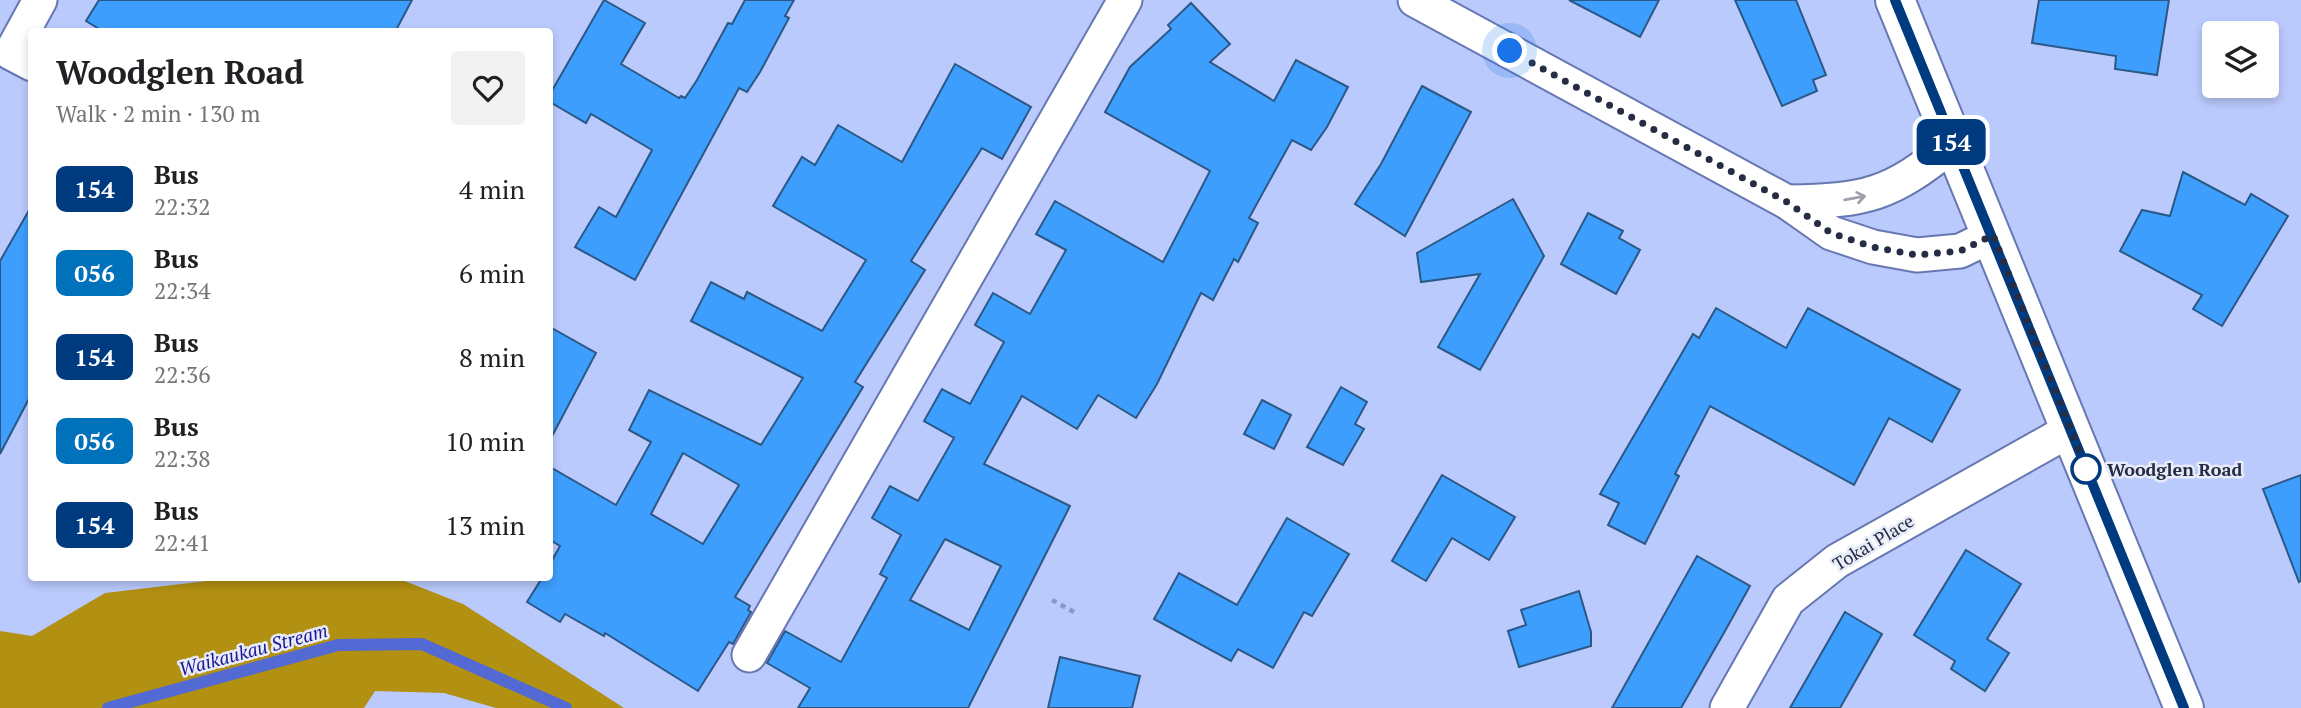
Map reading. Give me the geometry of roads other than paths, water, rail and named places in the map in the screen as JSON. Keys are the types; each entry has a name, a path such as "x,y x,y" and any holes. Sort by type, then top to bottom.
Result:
{"main road":[{"path":"1895,0 2184,708"}],"street":[{"path":"28,62 11,53 40,0"},
{"path":"749,655 1125,0"},
{"path":"1415,0 1787,202 1831,233 1873,247 1917,255 1960,251 1993,235"},
{"path":"1787,202 1834,202 1882,193 1923,169 1952,145"},
{"name":"Tokai Place","path":"1727,708 1788,600 1837,561 2070,430"}],"waterway":[{"name":"Waikaukau Stream","path":"108,708 338,645 422,644 566,708"}],"place":[{"name":"Woodglen Road","path":"2086,469"}]}
